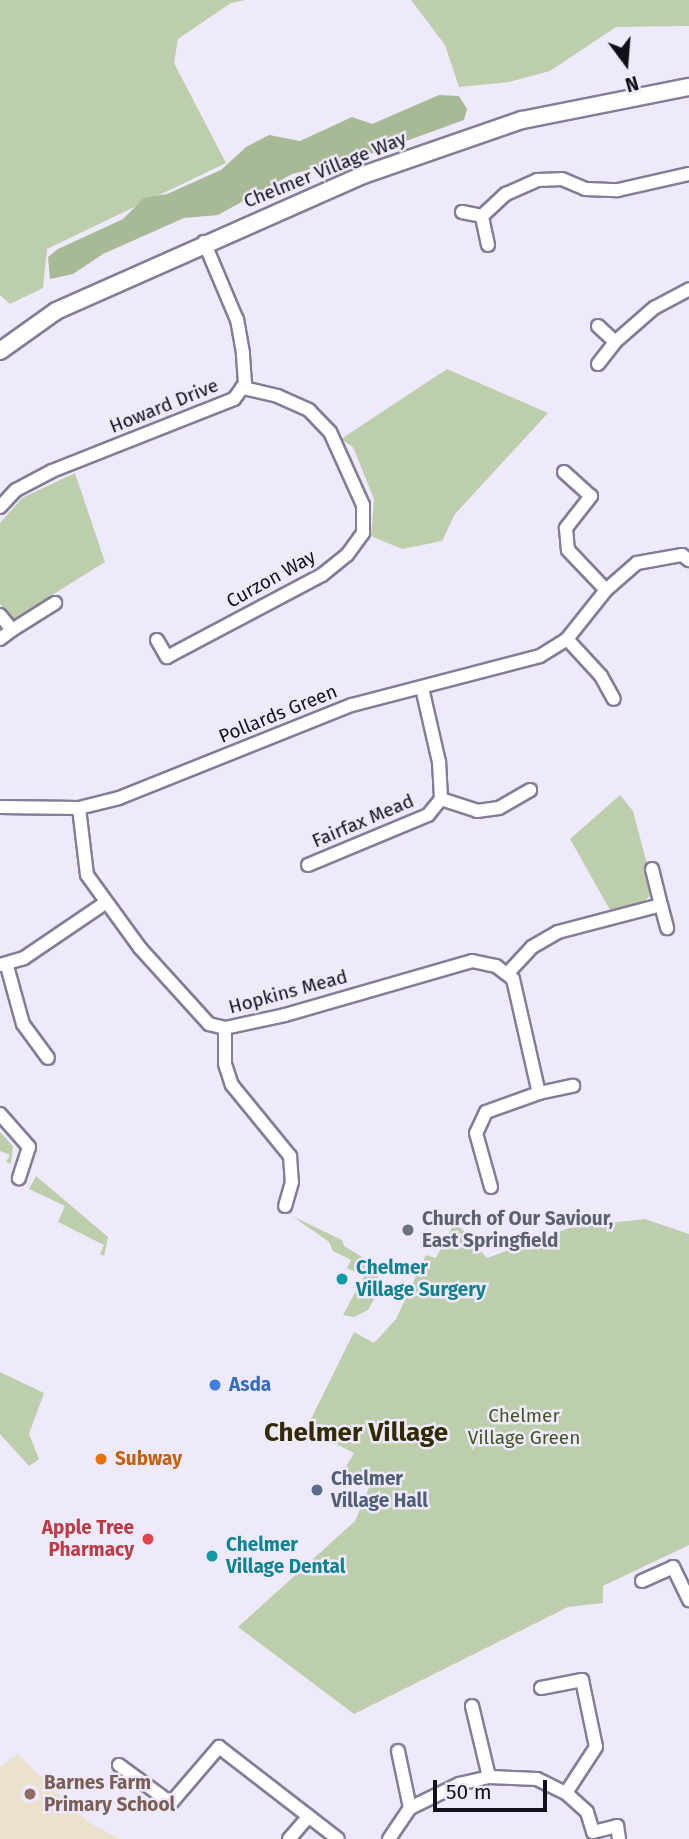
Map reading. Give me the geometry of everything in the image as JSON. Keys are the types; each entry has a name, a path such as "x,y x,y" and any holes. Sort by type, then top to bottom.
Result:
{"street":[{"name":"Chelmer Village Way","path":"0,351 56,312 204,242 475,134 689,87"},
{"path":"482,216 506,194 537,180 562,179 585,189 618,190 689,174"},
{"path":"462,212 482,216"},
{"path":"482,216 488,245"},
{"name":"Howard Drive","path":"0,508 16,490 52,471 234,399 242,388 243,353 237,320 204,242"},
{"path":"598,364 615,342 654,308 687,294"},
{"path":"598,326 615,342"},
{"name":"Curzon Way","path":"157,640 167,657 322,575 347,555 363,533 363,505 330,432 309,410 278,396 242,388"},
{"path":"565,472 591,496 566,528 568,550 606,590"},
{"name":"Pollards Green","path":"0,807 79,808 120,798 352,705 532,659 567,639 606,590 636,563 682,555 689,560"},
{"path":"0,639 55,603"},
{"path":"0,615 12,630"},
{"path":"567,639 601,676 614,699"},
{"name":"Fairfax Mead","path":"308,865 428,815 441,799 439,762 422,688"},
{"path":"441,799 477,811 499,807 530,790"},
{"name":"Hopkins Mead","path":"79,808 87,875 105,903 200,1017 225,1028 472,961 496,965 507,975"},
{"path":"652,869 667,928"},
{"path":"48,1058 23,1024 4,966 105,903"},
{"path":"539,1093 513,979 507,975 532,947 558,932 661,905"},
{"path":"225,1028 225,1064 232,1085 290,1156 292,1182 285,1206"},
{"path":"491,1186 476,1133 486,1112 539,1093 573,1086"},
{"path":"0,1114 29,1147 19,1178"},
{"path":"642,1581 673,1567 689,1600"},
{"path":"541,1688 582,1680 596,1747 566,1793"},
{"path":"472,1706 489,1777"},
{"path":"119,1765 171,1803 219,1746 338,1839"},
{"path":"398,1751 410,1808"},
{"path":"389,1839 410,1808 459,1784 489,1777 537,1779 566,1793 587,1812 590,1835 617,1826 619,1839"},
{"path":"289,1839 309,1816"}],"shaded area":[{"name":"Barnes Farm Primary School","path":"18,1754 88,1822 120,1839 0,1839 0,1767"}],"green space":[{"path":"0,0 246,0 231,3 178,39 174,63 226,163 47,249 43,288 10,304 0,295"},
{"path":"411,0 689,0 689,26 616,27 550,71 509,82 459,87 445,45"},
{"path":"439,95 459,96 467,109 464,120 362,157 292,174 218,215 184,218 103,254 73,274 50,279 48,257 58,249 123,219 144,198 167,194 221,170 246,147 269,135 300,141 352,117 372,124"},
{"path":"447,369 548,413 455,514 442,541 402,549 371,536 374,499 353,447 341,439"},
{"path":"75,473 105,562 12,620 0,604 0,523 22,498"},
{"path":"620,795 633,811 654,891 645,901 610,910 570,839"},
{"path":"0,1132 13,1146 11,1164 6,1162 10,1155 0,1151"},
{"path":"36,1176 108,1237 104,1256 100,1254 104,1245 58,1222 65,1206 29,1189"},
{"path":"292,1216 342,1240 344,1246 374,1264 381,1286 368,1310 354,1317 343,1315 364,1276 347,1268 351,1260 333,1251 329,1242"},
{"name":"Chelmer Village Green","path":"645,1219 689,1234 689,1545 603,1586 603,1603 568,1607 354,1714 238,1627 355,1521 370,1485 344,1470 354,1453 306,1429 354,1332 374,1343 396,1319 426,1255 436,1258 455,1221 487,1258 572,1227"},
{"path":"0,1372 44,1393 29,1434 39,1459 29,1466 0,1434"}],"place":[{"name":"Church of Our Saviour, East Springfield","path":"408,1230"},
{"name":"Chelmer Village Surgery","path":"342,1279"},
{"name":"Asda","path":"215,1385"},
{"name":"Subway","path":"101,1459"},
{"name":"Chelmer Village Hall","path":"317,1490"},
{"name":"Apple Tree Pharmacy","path":"148,1539"},
{"name":"Chelmer Village Dental","path":"212,1556"},
{"name":"Barnes Farm Primary School","path":"30,1794"}],"district":[{"name":"Chelmer Village","path":"356,1433"}]}
